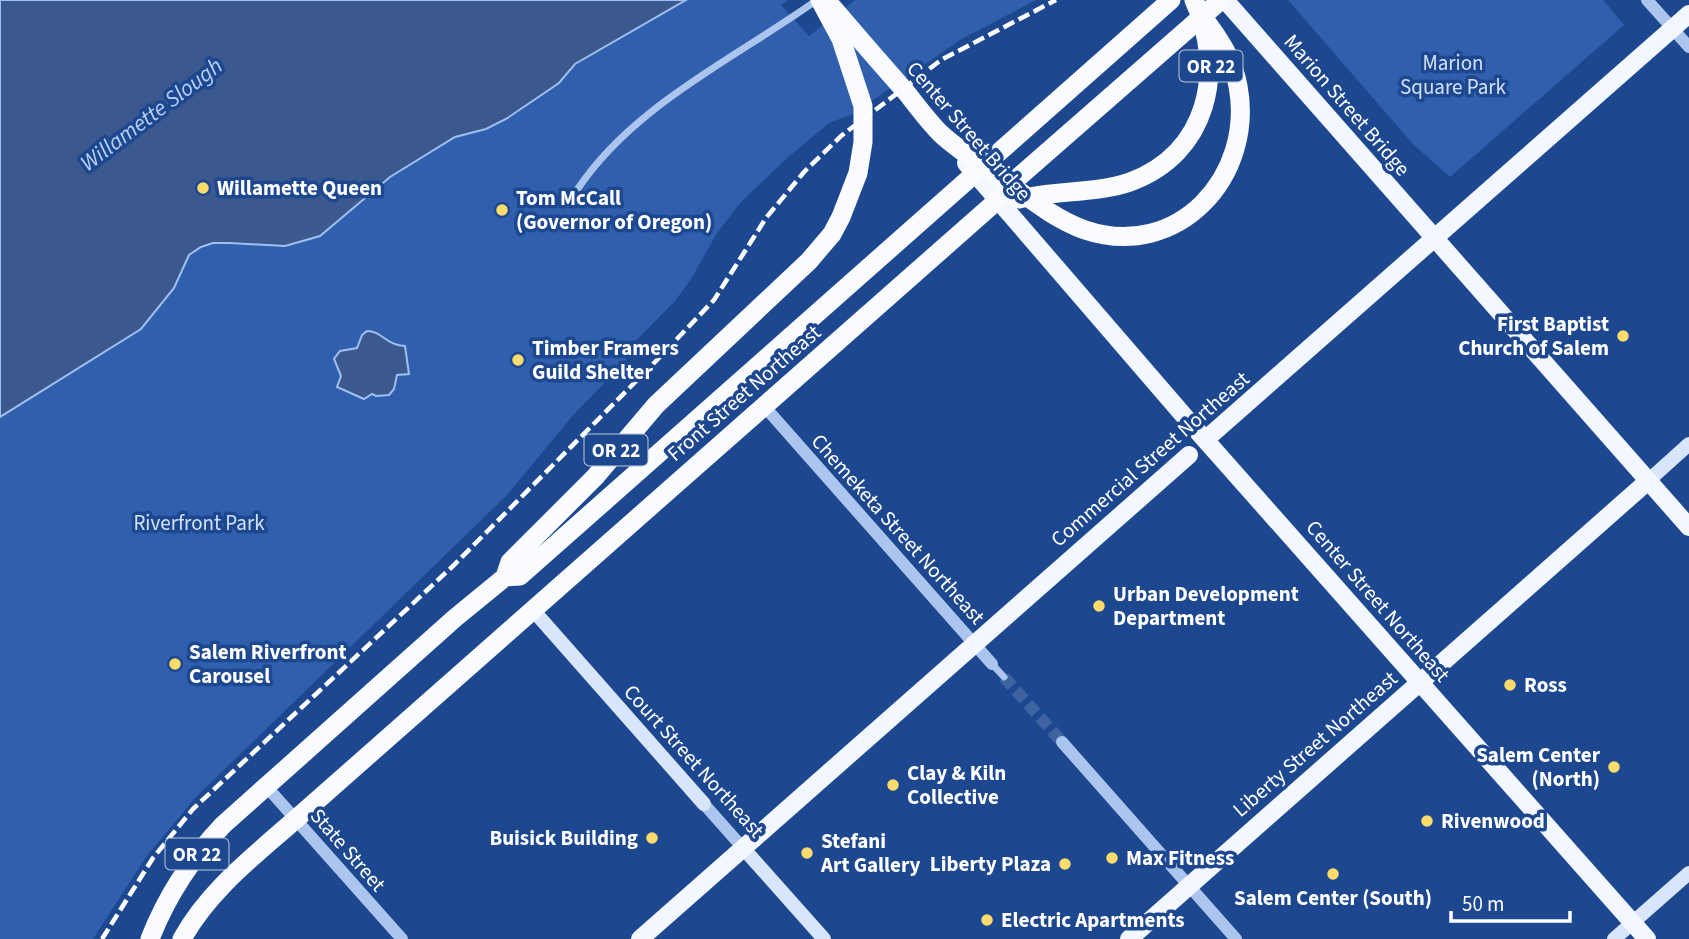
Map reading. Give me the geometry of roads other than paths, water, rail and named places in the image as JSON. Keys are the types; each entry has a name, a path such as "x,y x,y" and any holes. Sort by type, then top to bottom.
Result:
{"highway":[{"name":"OR 22","path":"505,577 510,562 595,477 656,405 809,261 832,234 858,173 863,142 863,106 841,39 818,0"},
{"name":"Center Street Bridge","path":"827,0 941,133"},
{"name":"Front Street Northeast","path":"266,786 455,618 505,577 520,576 1171,0"},
{"name":"Front Street Northeast","path":"296,819 991,206 1014,181 1198,8 1223,0"},
{"name":"OR 22","path":"991,206 1046,193 1128,183 1165,162 1192,130 1205,102 1211,73 1208,39 1198,8"},
{"path":"941,133 1057,217 1098,233 1138,234 1177,223 1201,206 1218,186 1235,150 1241,111 1238,85 1225,47 1198,8"},
{"name":"OR 22","path":"150,939 161,911 181,876 203,846 266,786"},
{"name":"OR 22","path":"182,939 194,916 214,893 296,819"}],"main road":[{"name":"Marion Street Bridge","path":"1223,0 1689,527"},
{"name":"Commercial Street Northeast","path":"640,939 1689,13"},
{"name":"Center Street Bridge","path":"941,133 1077,291"},
{"name":"Center Street Northeast","path":"1077,291 1205,440 1647,939"},
{"name":"Liberty Street Northeast","path":"1129,939 1689,444"},
{"name":"Court Street Northeast","path":"533,610 704,804"},
{"name":"Court Street Northeast","path":"744,848 824,939"},
{"path":"1614,939 1689,873"}],"street":[{"path":"577,190 591,168 644,118 705,74 818,0"},
{"path":"1647,0 1689,47"},
{"name":"Chemeketa Street Northeast","path":"764,406 1003,677"},
{"path":"1062,742 1236,939"},
{"name":"State Street","path":"266,786 402,939"},
{"name":"Court Street Northeast","path":"704,804 744,848"}],"water":[{"name":"Willamette Slough","path":"0,0 686,0 575,64 559,83 506,119 486,129 455,137 390,177 320,236 285,246 213,243 201,247 189,255 174,288 141,329 0,417"},
{"path":"367,331 377,333 394,344 405,346 409,374 397,375 394,389 389,395 372,394 364,399 337,387 341,376 334,359 340,351 357,348 362,335"}],"tunnel":[{"path":"1004,677 1062,742"}],"railway":[{"path":"102,939 153,858 193,809 454,565 655,362 714,300 766,218 804,172 841,136 941,60 1056,0"}],"place":[{"name":"Willamette Queen","path":"203,188"},
{"name":"Tom McCall (Governor of Oregon)","path":"502,210"},
{"name":"First Baptist Church of Salem","path":"1623,336"},
{"name":"Timber Framers Guild Shelter","path":"518,360"},
{"name":"Urban Development Department","path":"1099,606"},
{"name":"Salem Riverfront Carousel","path":"175,664"},
{"name":"Ross","path":"1510,685"},
{"name":"Salem Center (North)","path":"1614,767"},
{"name":"Clay & Kiln Collective","path":"893,785"},
{"name":"Rivenwood","path":"1427,821"},
{"name":"Buisick Building","path":"652,838"},
{"name":"Stefani Art Gallery","path":"807,853"},
{"name":"Max Fitness","path":"1112,858"},
{"name":"Liberty Plaza","path":"1065,864"},
{"name":"Salem Center (South)","path":"1333,874"},
{"name":"Electric Apartments","path":"987,920"}],"park label":[{"name":"Marion Square Park","path":"1453,75"},
{"name":"Riverfront Park","path":"199,523"}]}
